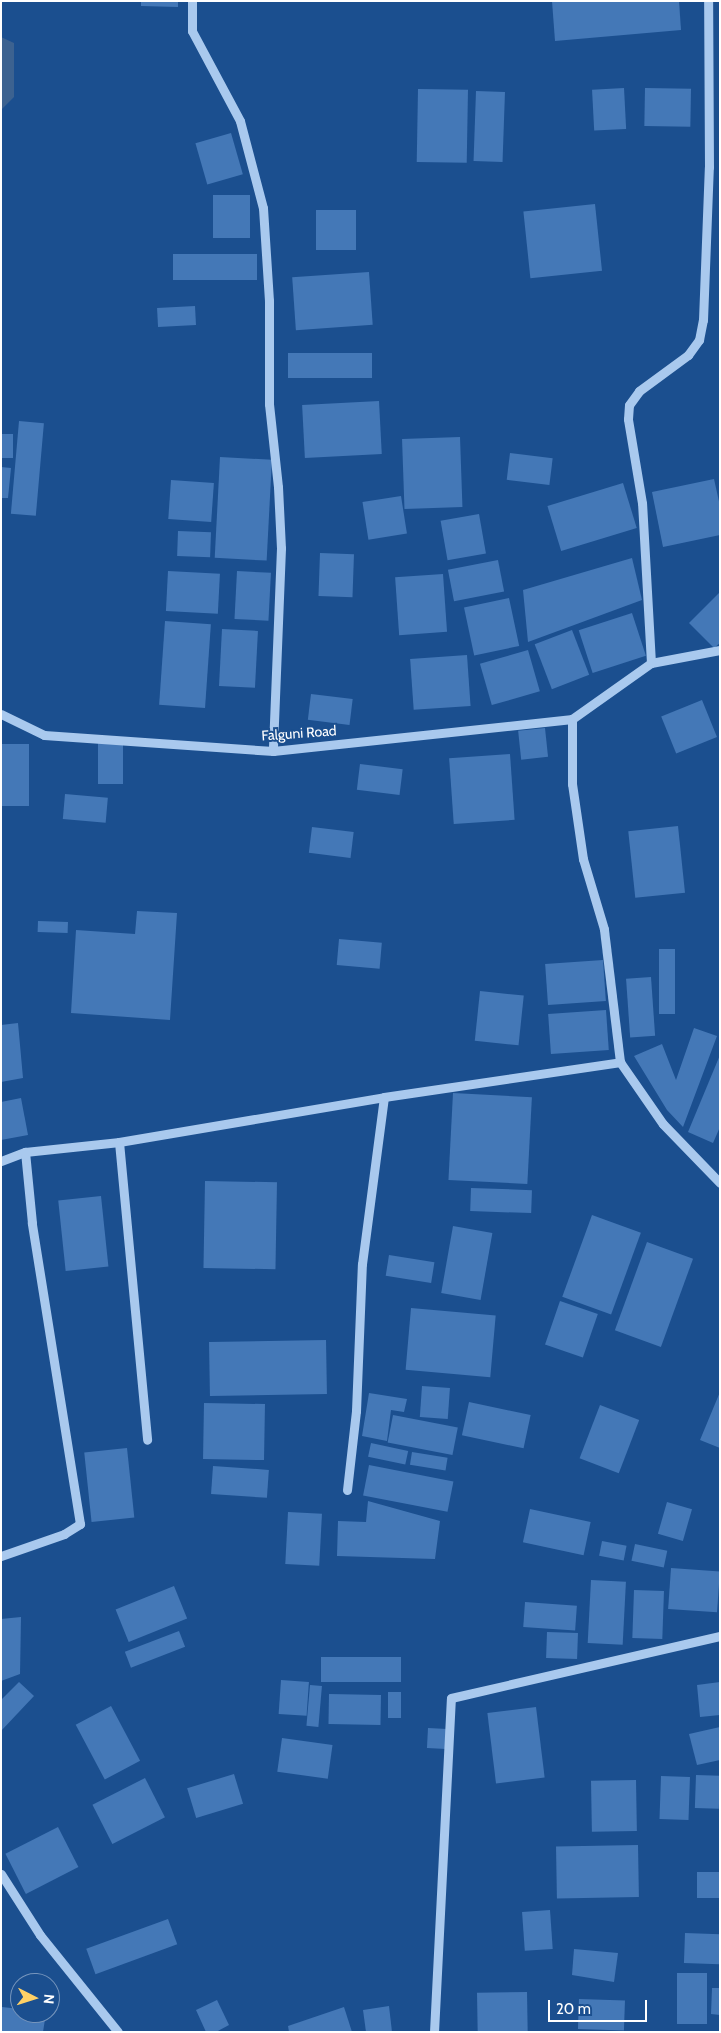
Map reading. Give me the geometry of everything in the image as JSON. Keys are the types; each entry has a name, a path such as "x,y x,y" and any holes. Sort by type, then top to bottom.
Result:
{"street":[{"path":"192,1 192,32 240,121 263,208 269,302 269,404 278,487 281,548 273,751"},
{"path":"651,662 642,503 628,419 629,405 640,391 688,355 699,340 703,320 709,167 708,1"},
{"path":"720,650 651,662 572,719 572,784 583,859 604,929 620,1062 663,1124 720,1183"},
{"name":"Falguni Road","path":"1,714 44,735 273,751 572,719"},
{"path":"1,1161 25,1152 119,1142 384,1097 620,1062"},
{"path":"347,1490 356,1411 362,1264 384,1097"},
{"path":"119,1142 147,1440"},
{"path":"1,1556 64,1534 80,1524 32,1223 25,1152"},
{"path":"434,2032 451,1698 720,1636"},
{"path":"1,1874 40,1935 118,2032"}],"water":[{"path":"1,37 14,43 14,97 1,110"}],"building":[{"path":"141,1 178,1 178,7 141,6"},
{"path":"552,1 679,1 681,30 555,41"},
{"path":"624,88 626,129 594,131 592,90"},
{"path":"645,88 691,89 690,127 644,126"},
{"path":"418,89 468,90 467,163 417,162"},
{"path":"476,91 505,92 503,162 474,161"},
{"path":"231,133 243,174 207,185 195,143"},
{"path":"213,195 250,195 250,238 213,238"},
{"path":"595,204 602,271 530,278 523,212"},
{"path":"316,210 356,210 356,250 316,250"},
{"path":"173,254 257,254 257,280 173,280"},
{"path":"369,272 373,325 296,330 292,277"},
{"path":"195,306 196,325 158,327 157,308"},
{"path":"288,353 372,353 372,378 288,378"},
{"path":"379,401 382,454 305,458 302,405"},
{"path":"19,421 44,423 36,516 11,514"},
{"path":"1,434 13,434 13,458 1,458"},
{"path":"460,437 462,507 404,509 402,439"},
{"path":"510,453 553,458 549,485 507,480"},
{"path":"220,457 272,460 267,561 215,558"},
{"path":"1,467 11,468 8,498 1,498"},
{"path":"714,479 720,506 720,535 663,547 652,492"},
{"path":"171,480 214,483 211,522 168,519"},
{"path":"623,483 637,528 561,551 547,506"},
{"path":"401,496 407,534 368,540 362,502"},
{"path":"479,514 486,553 448,560 441,521"},
{"path":"178,531 211,532 210,557 177,556"},
{"path":"320,553 354,554 352,597 318,596"},
{"path":"632,558 642,600 528,642 523,590"},
{"path":"498,560 504,591 454,601 448,570"},
{"path":"168,571 220,574 218,614 166,611"},
{"path":"237,571 271,573 268,621 234,619"},
{"path":"443,574 447,632 399,635 395,577"},
{"path":"720,592 720,643 714,648 689,623"},
{"path":"509,598 519,646 474,655 464,608"},
{"path":"632,613 646,656 593,673 579,630"},
{"path":"165,621 211,624 205,708 159,705"},
{"path":"222,629 258,631 255,688 219,686"},
{"path":"572,630 589,675 552,689 535,644"},
{"path":"528,650 540,691 492,705 480,664"},
{"path":"467,655 471,706 414,710 410,659"},
{"path":"311,694 353,699 350,725 308,720"},
{"path":"702,700 717,737 676,754 661,716"},
{"path":"545,728 548,757 521,760 518,731"},
{"path":"98,743 123,743 123,784 98,784"},
{"path":"1,744 29,744 29,806 1,806"},
{"path":"510,754 515,820 454,824 449,758"},
{"path":"360,764 403,769 400,795 357,790"},
{"path":"65,794 108,798 106,823 63,819"},
{"path":"678,826 685,893 635,898 628,831"},
{"path":"312,827 354,832 351,858 309,853"},
{"path":"137,911 177,913 170,1020 71,1013 76,930 135,934"},
{"path":"38,921 68,922 68,933 38,932"},
{"path":"339,939 382,943 380,969 337,965"},
{"path":"659,949 675,949 675,1014 659,1014"},
{"path":"603,960 606,1001 548,1005 545,964"},
{"path":"651,977 655,1036 630,1038 626,979"},
{"path":"480,991 524,996 519,1045 475,1041"},
{"path":"606,1010 609,1050 551,1054 548,1014"},
{"path":"18,1023 23,1078 1,1082 1,1025"},
{"path":"694,1028 717,1036 683,1127 667,1110 634,1056 662,1044 676,1080"},
{"path":"720,1055 720,1127 713,1143 688,1132"},
{"path":"453,1093 532,1097 527,1184 448,1180"},
{"path":"21,1098 28,1135 1,1140 1,1102"},
{"path":"205,1181 277,1182 275,1269 203,1268"},
{"path":"471,1188 532,1190 531,1213 470,1211"},
{"path":"101,1196 108,1267 66,1271 58,1200"},
{"path":"592,1215 641,1233 611,1315 562,1297"},
{"path":"453,1226 492,1233 481,1300 441,1293"},
{"path":"647,1242 693,1259 661,1347 615,1330"},
{"path":"389,1255 434,1262 431,1283 386,1276"},
{"path":"560,1301 598,1314 583,1358 545,1344"},
{"path":"411,1308 496,1315 490,1377 406,1370"},
{"path":"326,1340 327,1394 210,1396 209,1342"},
{"path":"422,1386 450,1388 448,1419 420,1417"},
{"path":"720,1392 720,1448 700,1440"},
{"path":"369,1393 407,1399 404,1412 391,1410 387,1441 362,1436"},
{"path":"469,1402 531,1415 524,1448 462,1435"},
{"path":"204,1403 265,1404 264,1460 203,1459"},
{"path":"600,1405 639,1420 619,1473 580,1458"},
{"path":"393,1415 458,1428 452,1455 388,1442"},
{"path":"371,1443 408,1451 405,1465 368,1457"},
{"path":"127,1448 134,1518 92,1522 84,1452"},
{"path":"412,1452 448,1458 446,1470 410,1465"},
{"path":"369,1465 453,1481 448,1512 363,1495"},
{"path":"213,1466 269,1470 267,1498 211,1494"},
{"path":"368,1501 440,1521 435,1559 337,1556 338,1521 366,1522"},
{"path":"667,1502 692,1509 683,1541 658,1534"},
{"path":"530,1509 591,1522 584,1555 523,1542"},
{"path":"288,1512 322,1514 319,1566 285,1564"},
{"path":"602,1541 627,1546 624,1560 599,1556"},
{"path":"635,1544 667,1551 664,1567 631,1561"},
{"path":"671,1568 720,1571 717,1612 668,1609"},
{"path":"591,1580 626,1582 623,1645 588,1643"},
{"path":"174,1586 187,1618 129,1642 116,1610"},
{"path":"634,1590 664,1591 662,1639 632,1638"},
{"path":"525,1602 577,1606 575,1631 523,1627"},
{"path":"21,1617 20,1674 1,1681 1,1619"},
{"path":"179,1631 185,1647 131,1668 125,1652"},
{"path":"547,1632 578,1633 577,1659 546,1658"},
{"path":"321,1657 401,1657 401,1682 321,1682"},
{"path":"281,1680 309,1682 307,1716 279,1714"},
{"path":"19,1682 34,1696 1,1731 1,1700"},
{"path":"720,1682 720,1715 700,1717 697,1685"},
{"path":"310,1685 322,1686 318,1727 306,1726"},
{"path":"388,1692 401,1692 401,1718 388,1718"},
{"path":"329,1694 381,1695 380,1725 328,1724"},
{"path":"111,1706 140,1761 105,1780 76,1725"},
{"path":"536,1707 545,1777 496,1783 487,1713"},
{"path":"720,1727 720,1760 697,1765 689,1734"},
{"path":"428,1728 447,1729 446,1749 427,1748"},
{"path":"282,1738 333,1745 328,1779 277,1772"},
{"path":"234,1774 243,1804 196,1818 187,1788"},
{"path":"696,1775 720,1776 719,1809 695,1808"},
{"path":"661,1776 690,1777 688,1820 659,1819"},
{"path":"145,1778 165,1817 112,1844 92,1805"},
{"path":"636,1780 637,1831 592,1832 591,1781"},
{"path":"58,1827 78,1867 26,1894 5,1854"},
{"path":"638,1845 639,1897 557,1898 556,1846"},
{"path":"697,1872 720,1872 720,1898 697,1898"},
{"path":"550,1910 553,1949 525,1951 522,1912"},
{"path":"168,1919 177,1944 95,1974 86,1949"},
{"path":"685,1933 720,1934 719,1964 684,1963"},
{"path":"574,1949 618,1953 614,1982 572,1975"},
{"path":"677,1973 707,1973 707,2024 677,2024"},
{"path":"712,1988 720,1988 720,2015 711,2014"},
{"path":"527,1992 528,2032 478,2032 477,1993"},
{"path":"579,1999 625,2001 624,2031 578,2029"},
{"path":"217,2000 229,2025 216,2032 206,2032 196,2010"},
{"path":"389,2006 392,2032 366,2032 363,2010"},
{"path":"2,2007 10,2008 10,2023 44,2023 43,2032 1,2032"},
{"path":"344,2007 352,2032 289,2032 288,2026"}]}
